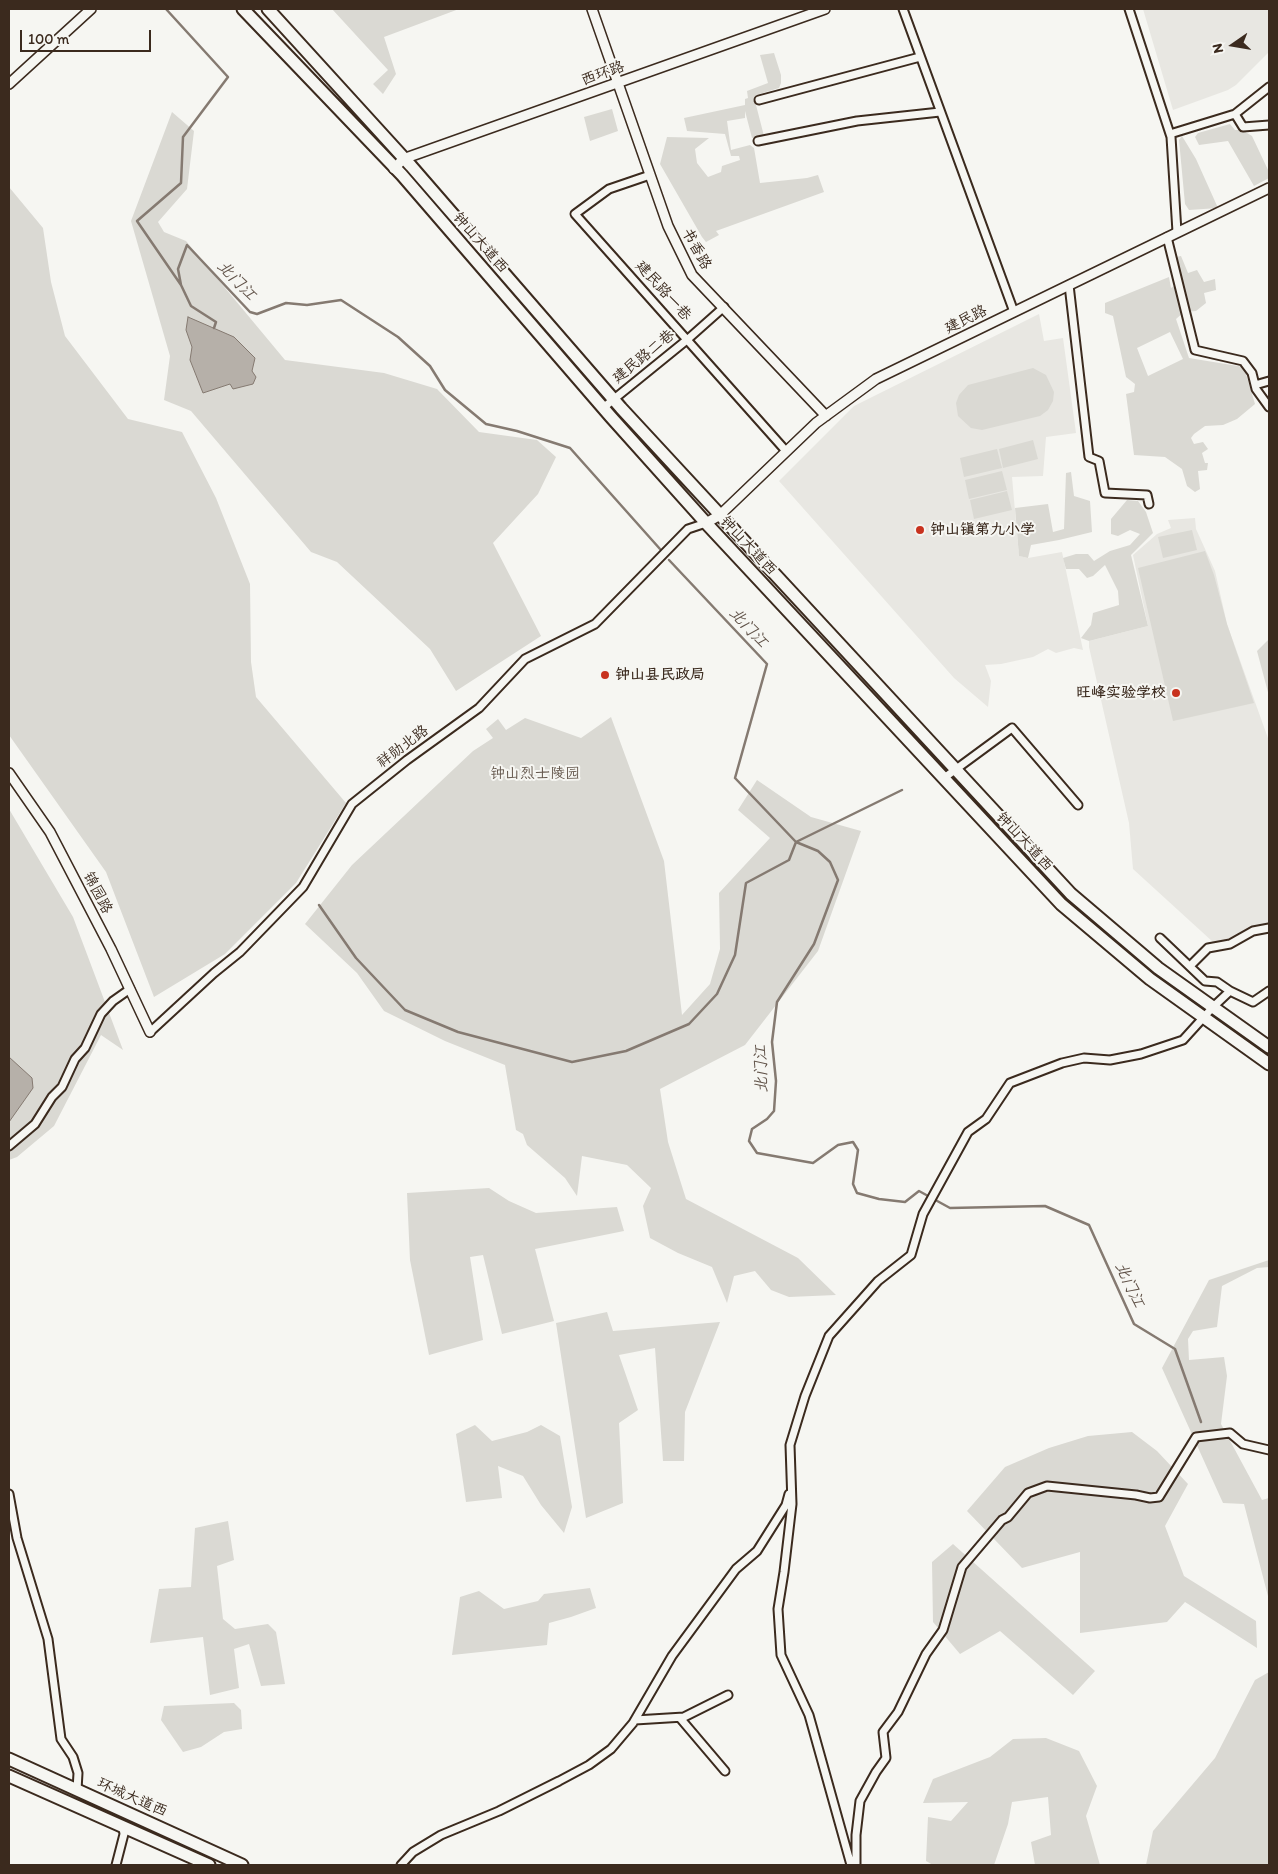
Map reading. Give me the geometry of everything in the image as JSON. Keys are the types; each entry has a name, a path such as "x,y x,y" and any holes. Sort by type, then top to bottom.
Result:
{"main road":[{"name":"钟山大道西","path":"243,9 402,176 603,408 706,522 1061,904 1150,979 1269,1064"},
{"name":"钟山大道西","path":"268,9 411,166 614,400 1071,894 1158,968 1269,1047"},
{"name":"环城大道西","path":"9,1759 242,1865"},
{"name":"环城大道西","path":"9,1776 210,1865"}],"street":[{"path":"9,84 91,9"},
{"name":"书香路","path":"592,9 668,226 692,275 826,416"},
{"name":"西环路","path":"394,169 404,159 825,9"},
{"path":"903,9 1014,312"},
{"path":"1129,9 1170,134 1177,232"},
{"path":"759,100 920,57"},
{"path":"1170,134 1235,114 1269,87"},
{"path":"758,141 856,121 940,112"},
{"path":"1235,114 1242,127 1269,125"},
{"name":"建民路一巷","path":"650,175 609,189 575,214 786,451"},
{"name":"建民路","path":"706,522 720,515 786,451 826,416 876,379 1269,188"},
{"path":"1167,237 1195,350 1243,361 1252,373 1256,389 1269,407"},
{"path":"1069,285 1089,457 1100,461 1105,493 1147,496 1149,504"},
{"name":"建民路二巷","path":"603,408 688,340 724,307"},
{"path":"1255,385 1269,380"},
{"name":"祥勋北路","path":"150,1032 214,972 240,952 303,887 352,804 407,760 479,708 525,659 595,624 688,529 706,522"},
{"path":"944,778 1012,728 1078,804"},
{"name":"锦园路","path":"9,773 50,832 111,949 150,1032"},
{"path":"1190,966 1208,948 1230,944 1253,931 1269,928"},
{"path":"1160,938 1204,981 1217,982 1230,991 1253,1002 1269,991"},
{"path":"9,1146 35,1124 52,1097 62,1087 75,1059 85,1048 101,1014 113,1000 130,989"},
{"path":"851,1865 809,1715 781,1655 778,1609 792,1504 790,1445 829,1336 878,1281 911,1255 923,1214 968,1132 986,1119 1010,1083 1062,1063 1084,1058 1110,1060 1141,1054 1183,1040 1230,991"},
{"path":"856,1865 856,1835 860,1801 886,1758 883,1732 898,1712 926,1654 943,1630 962,1567 1028,1493 1047,1486 1150,1498 1159,1497 1196,1437 1230,1433 1242,1444 1269,1450"},
{"path":"401,1865 413,1852 441,1835 499,1810 589,1765 611,1749 635,1720 682,1642 736,1569 757,1551 786,1505 791,1488"},
{"path":"9,1494 17,1538 48,1639 61,1739 73,1757 78,1773 77,1790"},
{"path":"635,1720 684,1717 728,1695"},
{"path":"680,1718 725,1771"},
{"path":"116,1865 124,1834 123,1828"}],"shaded area":[{"path":"1143,9 1269,9 1269,52 1236,85 1228,90 1173,110"},
{"name":"钟山镇第九小学","path":"1039,314 1044,341 1063,338 1076,433 1046,437 1043,476 1012,477 1019,556 1028,558 1062,552 1083,650 1074,648 1056,653 1048,649 1033,657 1001,664 985,665 991,681 988,707 954,678 779,481 854,406"},
{"path":"188,317 234,337 255,358 252,371 256,377 253,384 233,389 230,384 203,393 190,360 192,347 186,330"},
{"name":"旺峰实验学校","path":"1195,518 1196,529 1215,571 1227,624 1269,741 1269,924 1251,928 1230,939 1213,942 1133,869 1129,823 1089,647 1089,641 1148,626 1133,555 1157,534 1171,528 1168,520"},
{"path":"9,1057 32,1078 33,1088 9,1122"}],"green space":[{"path":"332,9 459,9 384,37 396,74 383,94 373,84 388,70"},
{"path":"774,53 781,75 779,88 756,95 756,105 764,136 752,138 745,111 745,118 727,121 731,150 750,145 754,148 760,183 818,175 824,192 716,231 719,235 706,242 660,164 667,137 709,138 695,149 697,163 708,177 721,172 722,166 740,160 739,156 731,156 725,134 687,131 684,118 745,105 745,99 748,98 747,91 768,83 760,55"},
{"path":"612,109 618,131 590,141 584,117"},
{"path":"172,112 194,131 187,189 158,222 164,232 186,241 285,360 384,373 437,389 479,432 537,440 556,457 538,494 493,543 541,636 456,691 430,649 337,562 311,552 191,411 164,400 170,356 131,221"},
{"path":"1230,124 1235,130 1242,130 1252,136 1269,172 1269,178 1254,186 1228,141 1199,145 1195,137 1198,133"},
{"path":"1182,136 1196,159 1218,208 1189,210 1185,204 1179,140"},
{"path":"9,187 43,228 51,282 65,336 128,419 182,432 216,498 250,584 251,662 256,697 346,803 296,883 225,954 154,997 106,872 9,735"},
{"path":"1181,256 1188,273 1197,270 1204,282 1215,279 1216,290 1204,293 1206,303 1196,311 1184,312 1176,319 1189,358 1244,367 1255,404 1237,419 1223,425 1205,426 1191,438 1194,444 1203,442 1208,449 1202,453 1205,463 1208,463 1207,470 1198,471 1200,489 1195,492 1187,486 1182,469 1165,457 1134,455 1126,394 1134,392 1135,384 1126,377 1113,316 1105,313 1105,303 1169,277 1171,288 1182,281 1176,257","holes":["1170,332 1183,359 1148,376 1137,348"]},
{"path":"1033,368 1046,375 1054,392 1053,401 1048,410 1040,416 982,430 971,428 958,416 956,403 959,395 968,385"},
{"path":"1033,440 1038,459 1003,468 999,449"},
{"path":"997,449 1002,468 964,477 960,458"},
{"path":"1002,471 1007,490 969,499 965,480"},
{"path":"1071,472 1074,496 1090,501 1092,532 1031,545 1028,558 1019,556 1015,508 1048,504 1053,532 1064,529 1066,473"},
{"path":"1007,491 1012,510 974,519 970,500"},
{"path":"1127,500 1138,501 1146,512 1153,533 1131,555 1148,626 1089,641 1081,638 1091,625 1093,613 1119,605 1118,591 1105,565 1093,576 1087,578 1079,569 1066,569 1063,558 1076,554 1088,554 1094,561 1110,551 1130,545 1140,534 1130,530 1118,536 1111,534 1111,519"},
{"path":"1192,530 1197,550 1163,558 1158,537"},
{"path":"1205,551 1254,703 1173,721 1138,568"},
{"path":"1269,639 1269,696 1257,651"},
{"name":"钟山烈士陵园","path":"611,717 664,861 682,1015 710,984 720,949 719,893 770,838 738,810 757,780 811,817 861,831 818,951 745,1045 660,1089 668,1142 686,1199 798,1258 836,1295 789,1297 771,1290 755,1271 734,1276 727,1303 712,1267 678,1253 650,1238 643,1206 651,1188 627,1165 582,1156 577,1196 565,1178 527,1145 523,1134 516,1130 505,1065 445,1041 384,1011 357,973 305,924 352,865 473,751 493,738 486,729 498,719 506,730 525,718 581,738"},
{"path":"9,809 73,917 123,1050 101,1035 54,1126 17,1157 9,1160"},
{"path":"489,1188 509,1201 536,1213 617,1207 624,1231 535,1249 554,1321 502,1334 483,1255 470,1257 483,1340 429,1355 410,1260 407,1193"},
{"path":"1269,1260 1269,1267 1257,1268 1222,1286 1217,1327 1193,1331 1188,1339 1189,1360 1224,1357 1227,1376 1221,1424 1262,1500 1269,1498 1269,1600 1244,1504 1223,1503 1162,1368 1209,1280"},
{"path":"607,1312 613,1331 720,1322 685,1412 684,1461 663,1461 655,1348 619,1355 638,1410 619,1423 623,1503 586,1518 556,1323"},
{"path":"475,1425 492,1441 527,1432 541,1425 560,1436 572,1507 564,1533 541,1505 523,1476 498,1466 502,1498 466,1502 456,1434"},
{"path":"1132,1432 1157,1451 1188,1484 1165,1526 1184,1576 1256,1621 1257,1648 1185,1602 1167,1622 1080,1633 1080,1552 1022,1568 967,1511 1005,1467 1049,1448 1088,1436"},
{"path":"228,1521 234,1560 217,1566 223,1619 235,1629 268,1624 276,1632 285,1684 261,1686 249,1644 234,1649 239,1688 210,1695 203,1637 150,1643 159,1589 191,1587 195,1528"},
{"path":"953,1544 1095,1671 1073,1695 1000,1631 960,1654 933,1622 932,1562"},
{"path":"590,1588 596,1608 549,1623 547,1645 452,1655 460,1597 479,1591 504,1609 538,1601 544,1594"},
{"path":"1269,1672 1269,1865 1146,1865 1153,1831 1215,1758 1255,1680"},
{"path":"234,1703 241,1710 242,1729 224,1732 201,1747 183,1752 161,1720 164,1706"},
{"path":"1046,1738 1079,1751 1097,1786 1086,1816 1100,1865 1035,1865 1031,1842 1051,1835 1048,1797 1012,1802 1008,1824 994,1865 933,1865 926,1861 928,1817 951,1821 968,1802 923,1803 933,1779 990,1757 1013,1739"}],"waterway":[{"name":"北门江","path":"166,9 228,77 183,137 181,183 137,221 181,285 178,269 187,245 250,312 257,314 286,303 307,305 341,300 398,337 430,366 445,390 486,424 517,431 570,448 660,549"},
{"path":"181,285 191,306 216,322 214,328"},
{"name":"北门江","path":"669,560 767,664 735,778 796,842 818,851 830,862 838,880 814,944 777,1002 772,1042 776,1081 774,1111 767,1119 752,1129 749,1141 757,1153 813,1163 838,1145 853,1142 858,1150 853,1184 857,1193 879,1199 905,1202 919,1191 950,1208 1045,1206 1089,1225 1134,1324 1175,1349 1201,1422"},
{"path":"319,905 356,958 405,1010 458,1032 572,1062 626,1051 689,1024 717,994 735,955 746,883 789,860 796,842 902,790"}],"place":[{"name":"钟山镇第九小学","path":"920,530"},
{"name":"钟山县民政局","path":"605,675"},
{"name":"旺峰实验学校","path":"1176,693"}]}
